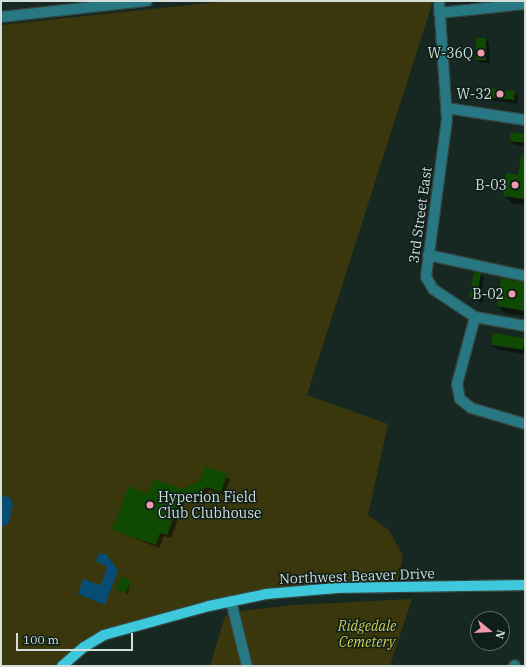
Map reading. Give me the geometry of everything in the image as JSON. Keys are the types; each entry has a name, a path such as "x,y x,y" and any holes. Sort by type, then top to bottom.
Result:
{"main road":[{"name":"Northwest Beaver Drive","path":"62,666 84,647 104,635 232,601 301,590 525,585"}],"street":[{"path":"1,17 146,1"},
{"name":"3rd Street East","path":"439,1 446,108 426,277 433,289 475,317"},
{"path":"439,13 525,4"},
{"path":"446,108 525,120"},
{"path":"428,255 525,276"},
{"path":"525,326 475,317 457,392 465,404 525,424"},
{"path":"232,601 247,666"}],"green space":[{"path":"228,1 433,1 307,395 388,424 368,515 389,530 403,556 397,584 301,586 112,629 57,666 1,666 1,25"},
{"name":"Ridgedale Cemetery","path":"412,599 390,666 210,666 225,616 232,612 294,605"}],"water":[{"path":"1,496 9,497 13,504 9,523 1,527"},
{"path":"99,553 106,554 118,570 105,605 78,594 83,579 101,585 107,567 96,561"}],"building":[{"name":"W-36Q","path":"476,38 486,38 486,60 476,60"},
{"name":"W-32","path":"486,88 515,91 514,100 485,97"},
{"path":"511,132 525,134 524,143 510,141"},
{"name":"B-03","path":"521,155 525,155 525,199 503,196 506,173 518,175"},
{"path":"474,272 481,273 478,291 481,292 479,300 469,298"},
{"name":"B-02","path":"501,278 525,282 525,311 497,306"},
{"path":"493,333 525,338 523,350 491,345"},
{"name":"Hyperion Field Club Clubhouse","path":"205,466 227,474 221,492 206,487 199,495 180,499 167,535 160,533 156,545 112,530 129,486 148,494 154,479 182,489 199,481"},
{"path":"121,576 131,580 126,593 116,589"}],"place":[{"name":"W-36Q","path":"481,53"},
{"name":"W-32","path":"500,94"},
{"name":"B-03","path":"515,185"},
{"name":"B-02","path":"512,294"},
{"name":"Hyperion Field Club Clubhouse","path":"150,505"}]}
